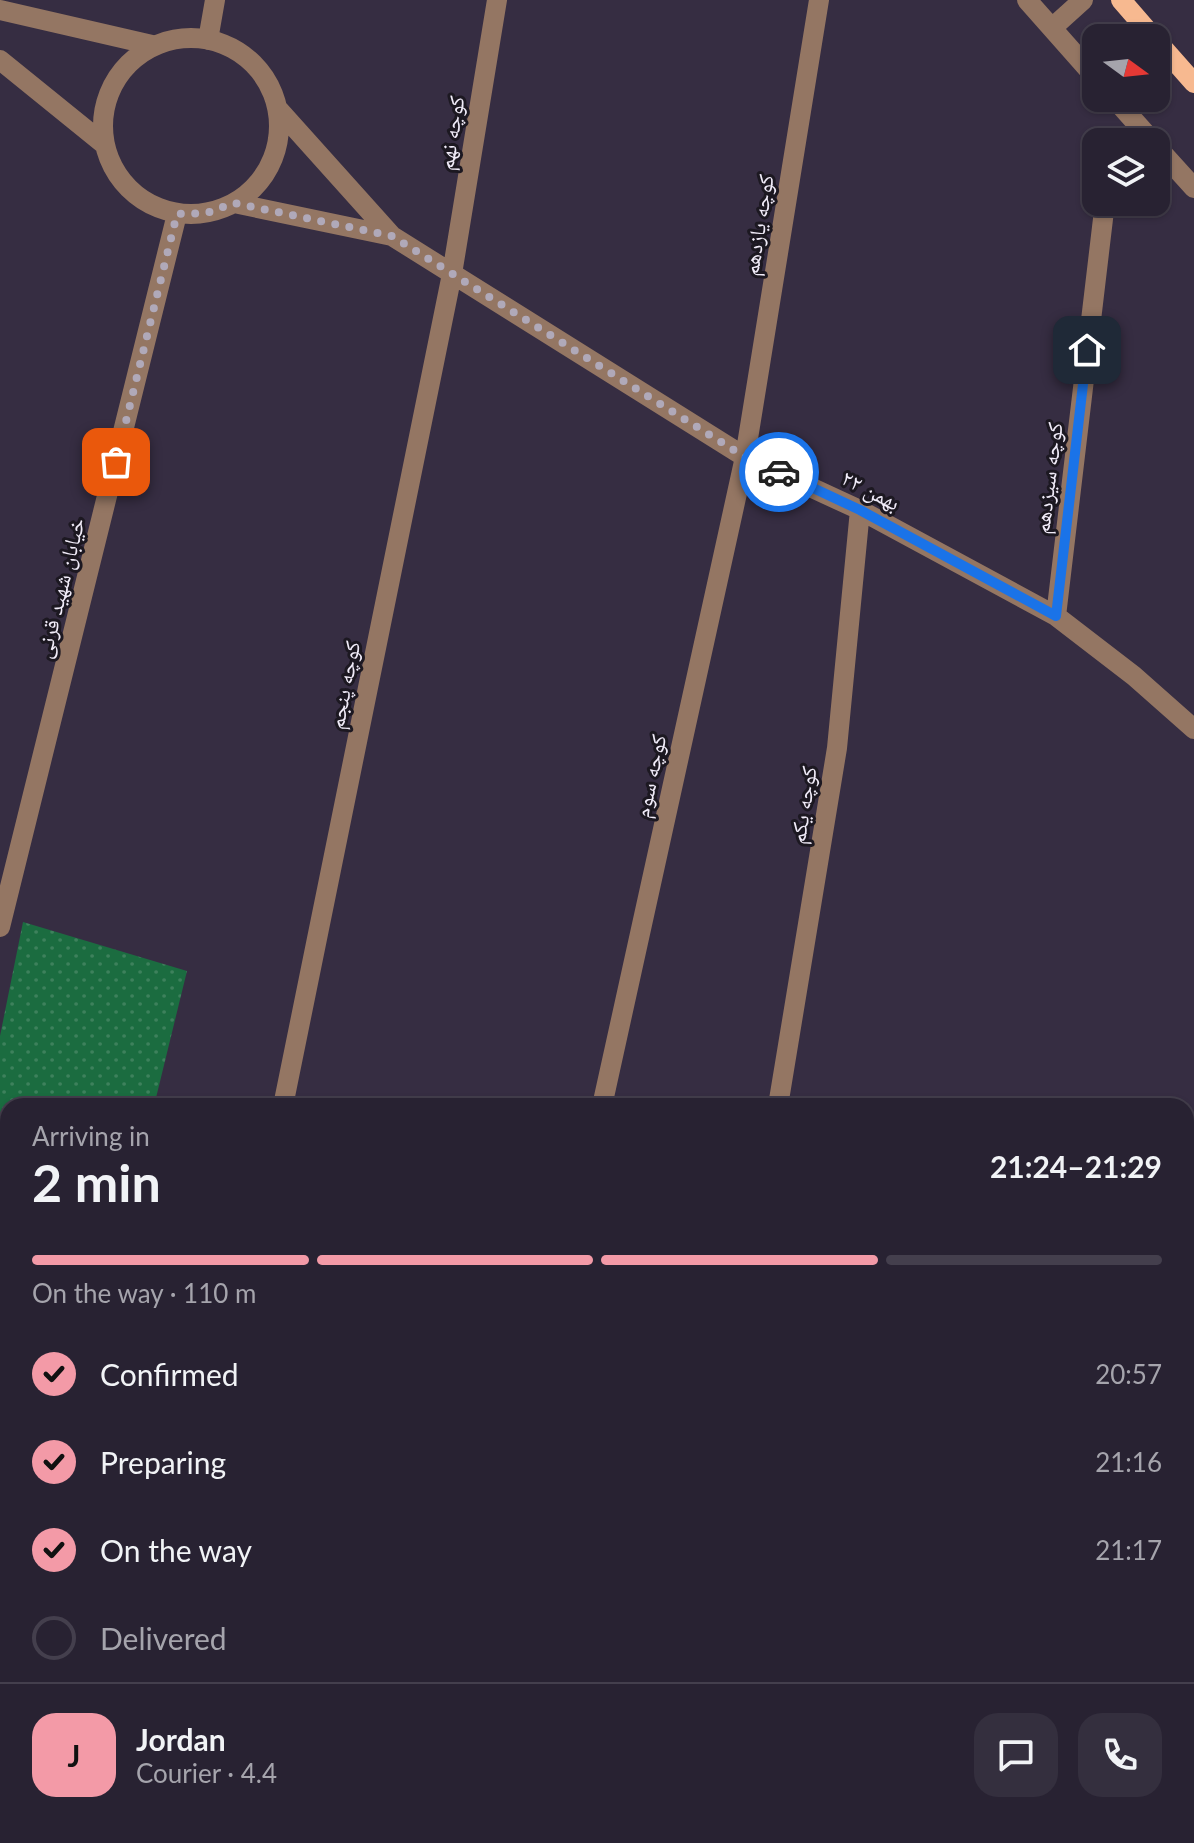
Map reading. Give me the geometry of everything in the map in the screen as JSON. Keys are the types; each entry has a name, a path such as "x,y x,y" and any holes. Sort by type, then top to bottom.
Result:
{"main road":[{"path":"1121,0 1142,24"},
{"path":"1170,56 1194,83"}],"street":[{"path":"208,40 215,0"},
{"name":"کوچه نهم","path":"452,274 497,0"},
{"name":"کوچه یازدهم","path":"745,457 819,0"},
{"path":"1027,0 1082,62"},
{"path":"1052,28 1083,0"},
{"path":"0,10 152,45 178,39 208,40 233,48 253,64 269,85 278,109 279,135 273,160 257,185 234,203 207,213 177,214 152,205 130,191 114,170 105,145 104,119 110,92 126,67 152,45"},
{"path":"0,60 105,145"},
{"path":"278,109 392,236"},
{"path":"1126,112 1140,128"},
{"path":"1170,162 1194,188"},
{"path":"234,203 392,236"},
{"name":"خیابان شهید قرنی","path":"0,927 177,214"},
{"name":"کوچه سیزدهم","path":"1056,616 1103,216"},
{"name":"۲۲ بهمن","path":"392,236 745,457 860,510 1056,616 1134,676 1194,729"},
{"name":"کوچه پنجم","path":"285,1098 452,274"},
{"name":"کوچه سوم","path":"604,1098 745,457"},
{"name":"کوچه یکم","path":"779,1098 837,748 860,510"}],"green space":[{"path":"23,922 187,971 156,1098 0,1098 0,1036"}],"way so far":[{"path":"116,462 177,214 207,213 234,203 392,236 745,457 779,472"}],"route":[{"path":"779,472 860,510 1056,616 1087,350"}]}
